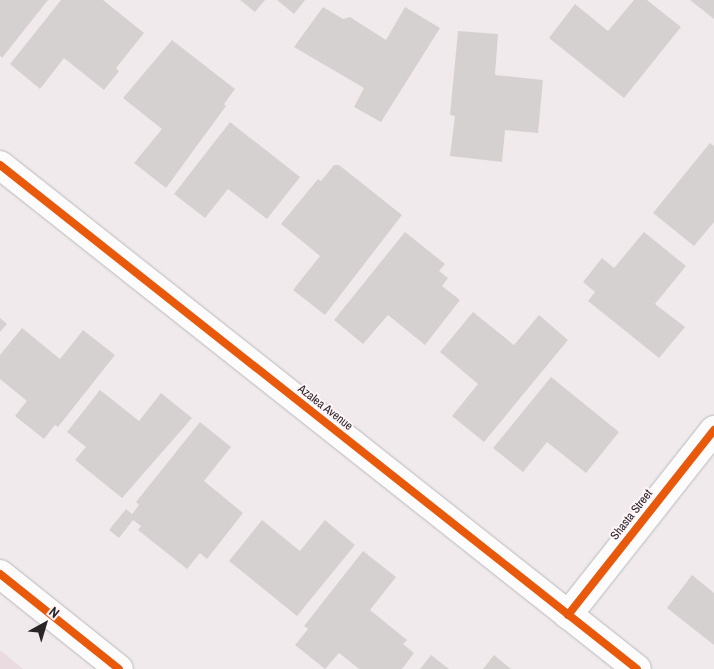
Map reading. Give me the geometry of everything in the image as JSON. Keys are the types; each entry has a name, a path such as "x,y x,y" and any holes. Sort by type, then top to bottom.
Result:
{"street":[{"name":"Azalea Avenue","path":"0,165 637,669"},
{"name":"Shasta Street","path":"568,615 714,430"},
{"path":"0,574 119,669"}],"shaded area":[{"path":"0,650 23,669 0,669"}],"building":[{"path":"0,0 48,0 2,58 0,56"},
{"path":"61,0 103,0 144,33 116,68 119,71 104,90 64,58 40,89 10,64"},
{"path":"240,0 265,0 255,12"},
{"path":"277,0 305,0 294,14"},
{"path":"634,0 647,0 681,27 624,98 549,38 575,4 608,31"},
{"path":"690,0 714,0 714,19"},
{"path":"323,7 343,19 350,17 386,40 405,7 440,28 381,122 354,107 364,88 294,47"},
{"path":"458,31 498,34 495,75 543,80 538,133 505,130 502,162 450,156 455,116 450,115"},
{"path":"172,40 235,89 224,104 226,106 166,188 134,163 162,129 123,98"},
{"path":"230,122 300,177 267,219 228,189 205,218 174,194"},
{"path":"710,143 714,146 714,222 694,246 653,213"},
{"path":"334,165 339,165 402,215 325,315 293,290 320,256 281,224 318,179 321,181"},
{"path":"405,232 445,264 439,271 448,278 442,286 460,300 425,345 388,315 363,344 334,320"},
{"path":"644,232 686,266 655,304 685,327 659,358 588,301 595,292 583,282 602,258 614,268"},
{"path":"473,312 514,345 539,315 568,340 484,442 452,416 478,384 440,352"},
{"path":"0,318 7,324 0,332"},
{"path":"22,328 60,359 83,330 115,355 58,427 55,425 44,439 15,416 27,401 0,379 0,355"},
{"path":"551,377 619,432 586,473 547,442 523,472 493,448"},
{"path":"100,390 139,421 161,393 192,418 122,498 75,460 86,447 67,432"},
{"path":"200,422 231,447 204,481 243,513 207,559 200,553 187,569 138,530 141,526 133,520 119,538 109,530 126,509 132,514 139,505 136,502"},
{"path":"262,520 300,551 325,520 355,545 297,616 229,561"},
{"path":"363,551 396,577 370,610 407,640 403,644 414,653 402,669 359,669 339,653 325,669 295,645 308,629 304,626"},
{"path":"692,575 714,593 714,645 667,608"},
{"path":"431,655 449,669 420,669"},
{"path":"494,655 511,669 483,669"}],"cycle path":[{"path":"0,165 637,669"},
{"path":"568,615 714,430"},
{"path":"0,574 119,669"}]}
